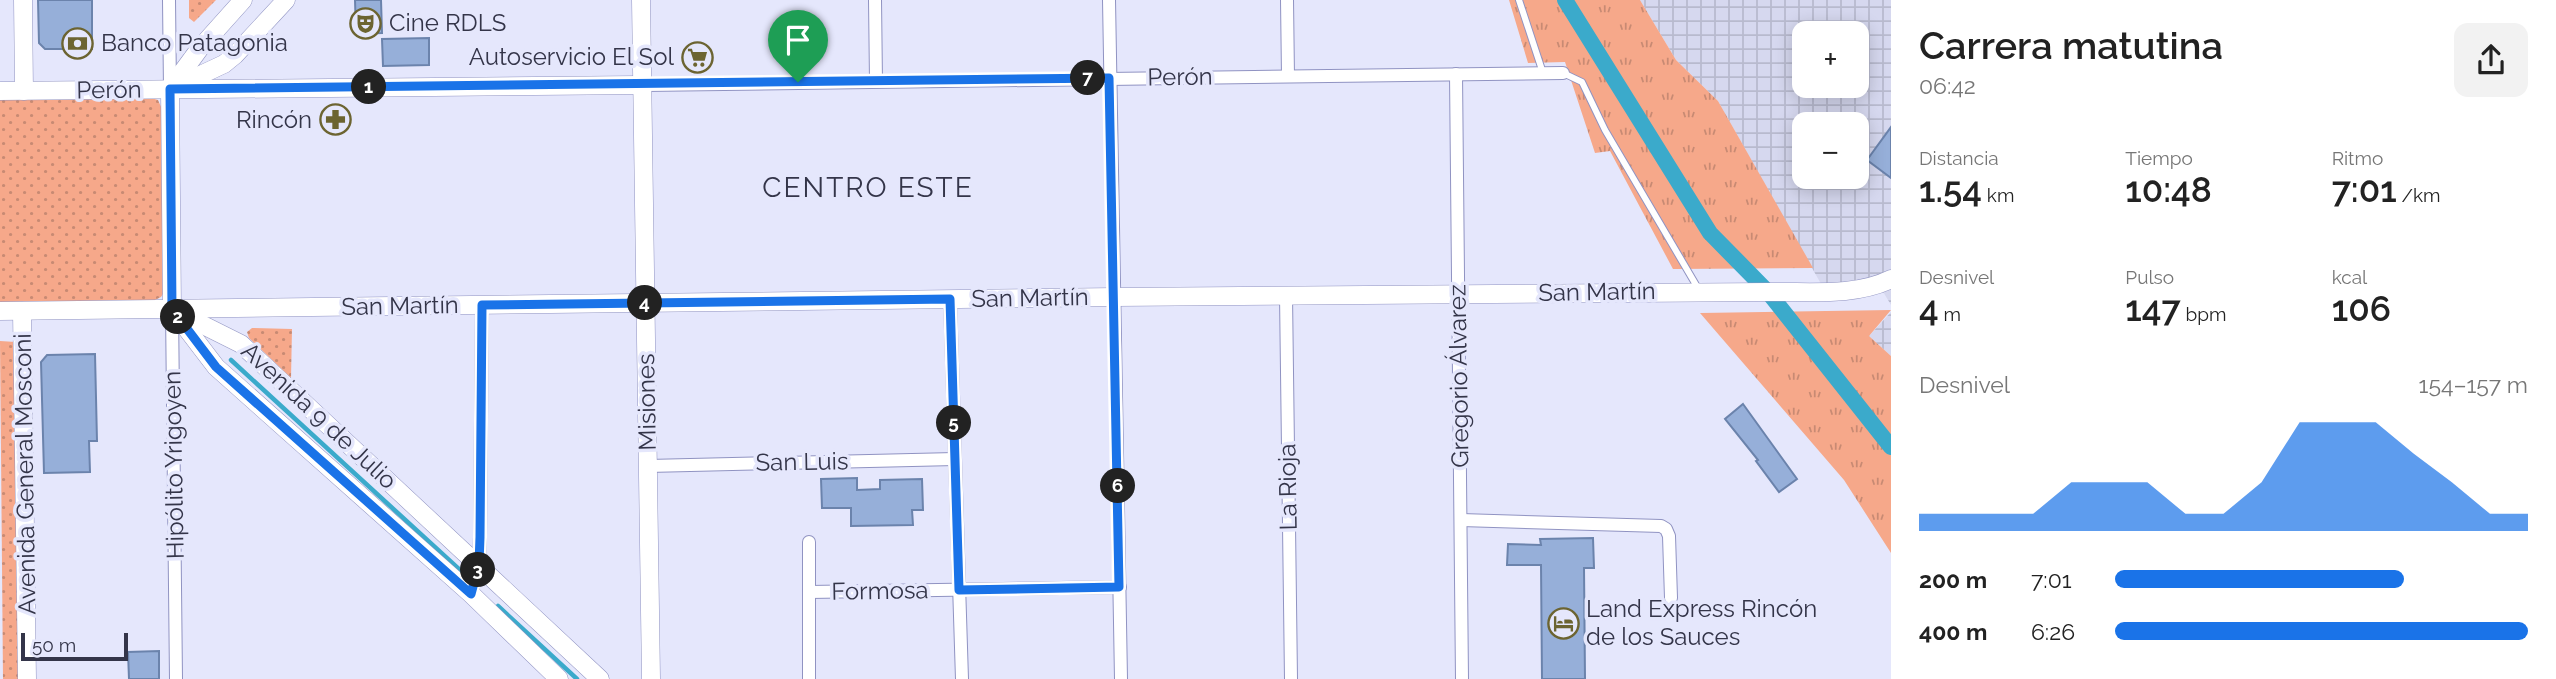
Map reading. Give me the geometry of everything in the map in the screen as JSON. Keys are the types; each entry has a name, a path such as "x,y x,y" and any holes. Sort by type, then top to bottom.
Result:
{"street":[{"path":"23,0 24,91"},
{"name":"Hipólito Yrigoyen","path":"169,0 176,679"},
{"path":"170,89 200,48 243,0"},
{"path":"170,89 224,64 286,0"},
{"name":"Misiones","path":"641,0 651,679"},
{"path":"874,0 876,81"},
{"path":"1109,0 1121,679"},
{"path":"1287,0 1288,76"},
{"name":"Perón","path":"0,91 1563,73"},
{"name":"Gregorio Álvarez","path":"1456,74 1462,679"},
{"name":"San Martín","path":"0,311 1286,295 1768,292 1857,289 1879,285 1891,279"},
{"name":"La Rioja","path":"1286,295 1290,679"},
{"path":"950,299 962,679"},
{"path":"471,594 479,564 482,305"},
{"name":"Avenida 9 de Julio","path":"172,309 241,344 600,679"},
{"name":"Avenida 9 de Julio","path":"172,309 216,367 471,594 559,679"},
{"name":"Avenida General Mosconi","path":"22,311 27,679"},
{"name":"San Luis","path":"648,466 955,459"},
{"path":"1461,520 1661,526 1669,536 1671,598"},
{"path":"809,542 809,679"},
{"name":"Formosa","path":"809,592 1119,587"}],"lane":[{"path":"1519,0 1543,73"},
{"path":"1563,73 1582,82 1605,130 1699,291"}],"shaded area":[{"path":"1640,0 1891,0 1891,305 1879,285 1825,291 1718,101 1676,60"},
{"path":"1891,312 1891,356 1869,336"}],"green space":[{"path":"189,0 216,0 194,22 189,18"},
{"path":"1509,0 1640,0 1676,60 1718,101 1813,268 1673,269 1610,151 1595,153 1565,62 1528,63"},
{"path":"0,100 158,100 162,109 161,297 153,301 0,304"},
{"path":"1891,310 1869,336 1891,356 1891,553 1844,480 1700,313"},
{"path":"252,328 292,329 291,378 249,338 247,332"},
{"path":"0,341 16,342 23,679 3,679"}],"building":[{"path":"38,0 92,0 92,49 45,49 39,43"},
{"path":"355,0 381,0 382,33 356,34"},
{"path":"429,38 429,65 383,66 382,39"},
{"path":"1891,127 1891,178 1869,162 1869,157"},
{"path":"95,354 97,441 89,441 90,472 44,473 41,362 47,355"},
{"path":"1743,404 1797,479 1779,492 1756,461 1758,460 1725,419"},
{"path":"857,478 857,490 880,489 880,480 922,479 923,510 912,510 913,525 851,526 851,508 822,508 821,479"},
{"name":"Land Express Rincón de los Sauces","path":"1593,538 1594,568 1584,568 1585,679 1542,679 1541,565 1507,565 1508,544 1541,545 1540,539"},
{"path":"159,651 159,679 129,679 128,652"}],"waterway":[{"path":"1565,0 1710,233 1768,292 1891,447"},
{"path":"231,360 461,571"},
{"path":"498,606 577,679"}],"place":[{"name":"Cine RDLS","path":"366,23"},
{"name":"Banco Patagonia","path":"78,43"},
{"name":"Autoservicio El Sol","path":"697,57"},
{"name":"Rincón","path":"335,120"},
{"name":"Land Express Rincón de los Sauces","path":"1563,623"}],"district":[{"name":"CENTRO ESTE","path":"868,187"}],"route":[{"path":"1109,78 1119,587 959,590 950,299 482,305 479,564 471,594 216,367 172,309 170,89 798,82 1109,78"}]}
